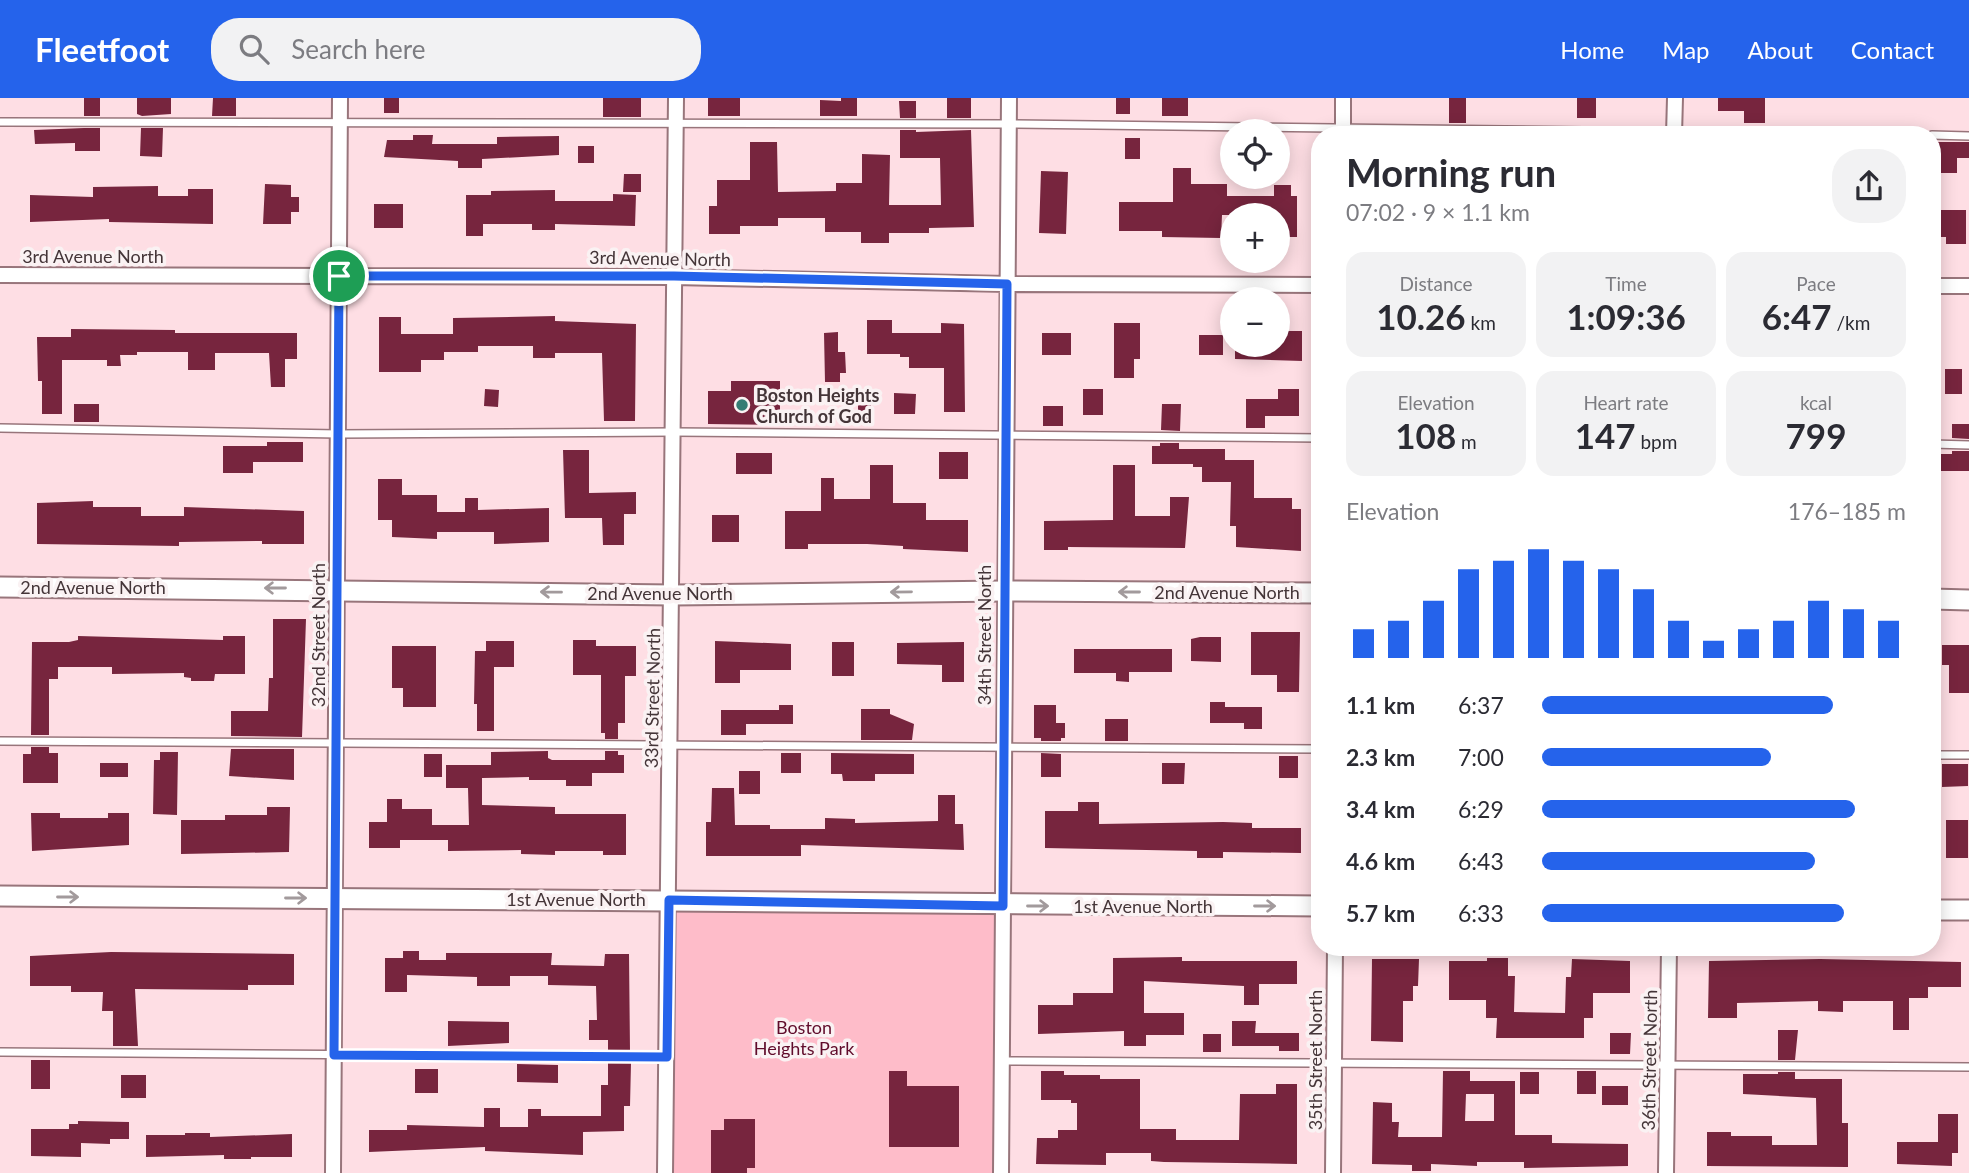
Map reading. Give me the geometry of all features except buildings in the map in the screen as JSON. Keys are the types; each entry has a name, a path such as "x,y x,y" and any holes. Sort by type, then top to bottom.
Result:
{"main road":[{"name":"2nd Avenue North","path":"0,587 337,588 673,594 1003,591 1311,593"},
{"path":"1941,599 1969,600"},
{"name":"1st Avenue North","path":"0,896 669,900 1003,906 1311,906"},
{"path":"1941,910 1969,910"}],"street":[{"name":"32nd Street North","path":"333,1173 340,98"},
{"name":"33rd Street North","path":"665,1173 675,432 676,98"},
{"name":"34th Street North","path":"1001,1173 1003,591 1009,98"},
{"path":"1343,98 1343,126"},
{"path":"1674,126 1675,98"},
{"name":"3rd Avenue North","path":"0,275 674,276 1007,284 1311,285"},
{"path":"1941,286 1969,286"},
{"name":"35th Street North","path":"1334,1173 1335,956"},
{"name":"36th Street North","path":"1666,1173 1669,956"}],"lane":[{"path":"0,122 1009,124 1311,131"},
{"path":"1941,135 1969,136"},
{"path":"0,429 1311,438"},
{"path":"1941,444 1969,445"},
{"path":"0,741 1311,749"},
{"path":"1941,755 1969,755"},
{"path":"0,1052 667,1057"},
{"path":"1002,1061 1969,1067"}],"green space":[{"name":"Boston Heights Park","path":"669,900 1003,906 1001,1173 665,1173"}],"place":[{"name":"Boston Heights Church of God","path":"742,405"}],"route":[{"path":"339,276 674,276 1007,284 1003,906 669,900 667,1057 334,1055 339,276"}]}
